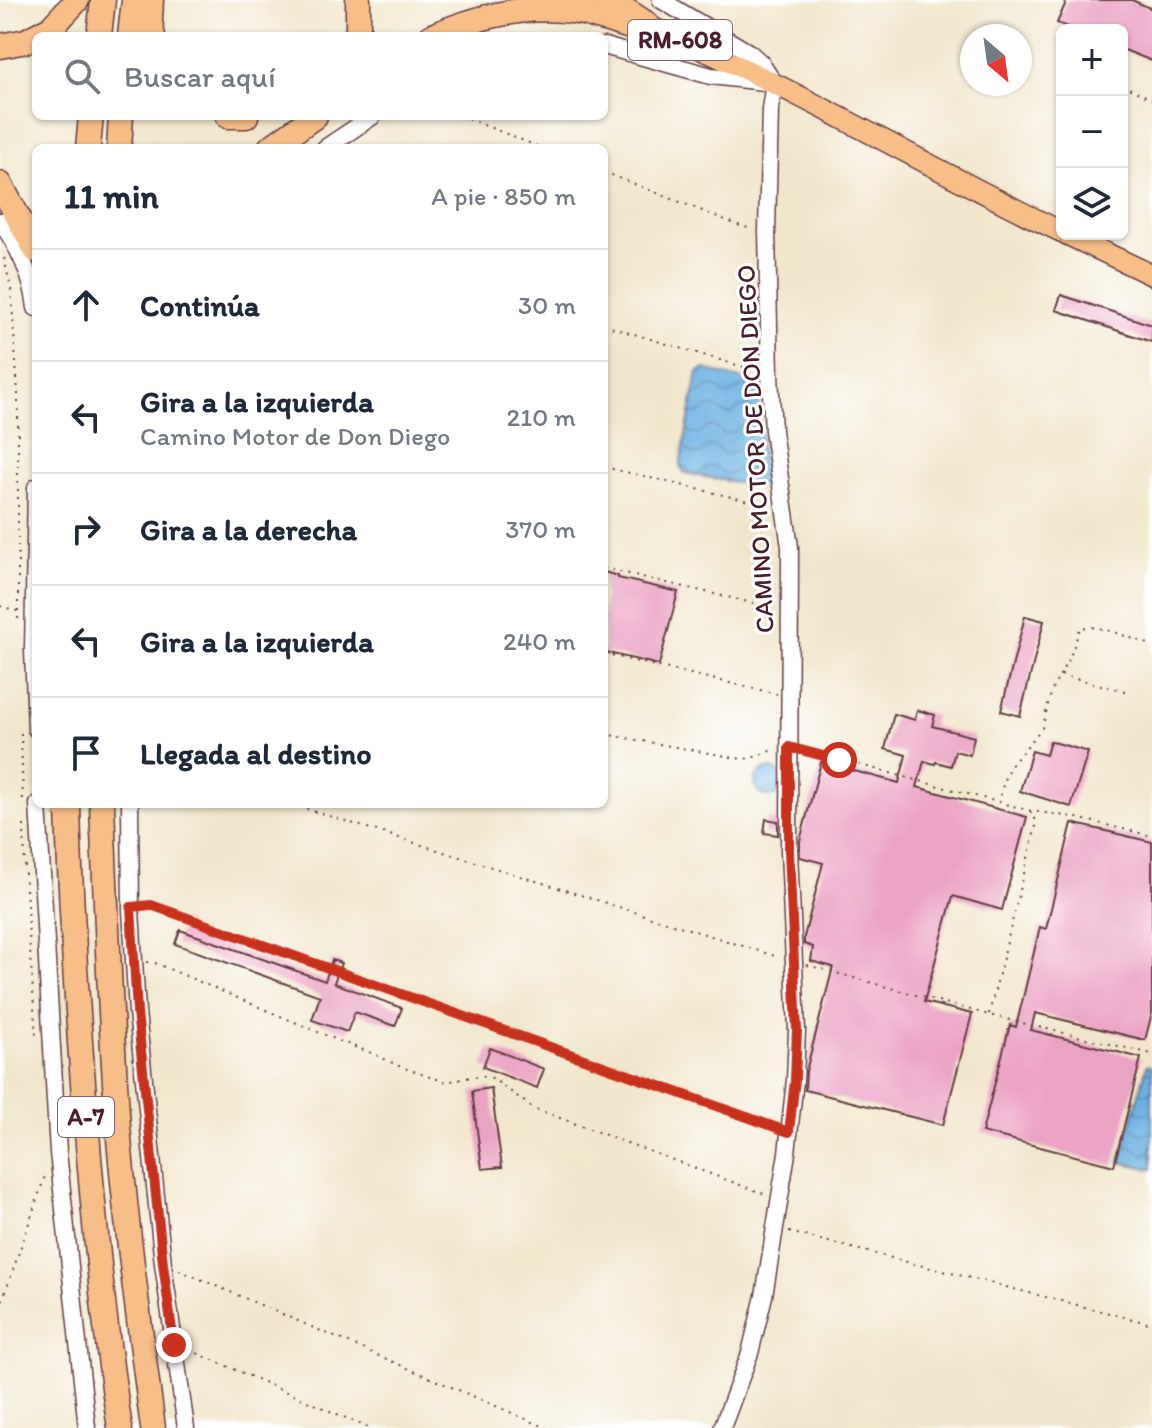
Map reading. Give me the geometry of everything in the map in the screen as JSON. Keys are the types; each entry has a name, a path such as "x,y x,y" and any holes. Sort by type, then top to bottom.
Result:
{"highway":[{"path":"43,32 52,27 77,0"},
{"path":"99,32 103,0"},
{"path":"130,32 134,0"},
{"path":"142,32 148,0"},
{"path":"148,0 152,32"},
{"path":"357,32 358,0"},
{"path":"610,0 651,30"},
{"path":"442,32 503,13 542,9 581,13 651,30"},
{"path":"0,46 32,38"},
{"path":"88,144 91,120"},
{"path":"119,144 121,120"},
{"path":"133,144 135,120"},
{"path":"276,144 309,120"},
{"path":"0,184 32,243"},
{"name":"A-7","path":"68,808 89,1165 120,1428"},
{"name":"A-7","path":"102,808 118,1128 153,1428"}],"main road":[{"path":"565,0 651,30 774,83 1056,229"},
{"name":"RM-608","path":"586,0 651,30"},
{"path":"1079,240 1152,275"}],"street":[{"path":"661,0 750,53 774,83"},
{"path":"608,47 711,76 774,83"},
{"name":"CAMINO MOTOR DE DON DIEGO","path":"722,1428 750,1353 764,1296 789,1132 797,1030 789,851 790,547 773,431 770,375 767,231 770,109 774,83"},
{"path":"331,144 367,120"},
{"path":"0,221 11,237 32,284"},
{"path":"29,732 32,670"},
{"path":"31,808 58,1152 87,1428"},
{"path":"130,808 131,907 138,1025 163,1264 186,1428"}],"path":[{"path":"1128,88 1152,99"},
{"path":"471,120 532,144"},
{"path":"608,174 743,227 767,231"},
{"path":"3,251 16,337 18,627"},
{"path":"608,326 770,375"},
{"path":"608,468 753,502 767,504 784,501"},
{"path":"608,569 790,612"},
{"path":"0,606 18,612"},
{"path":"999,803 1009,768 1042,728 1052,690 1072,652 1080,628 1098,628 1152,645"},
{"path":"608,655 789,697"},
{"path":"1059,674 1125,691"},
{"path":"29,732 31,808"},
{"path":"608,735 742,759 789,747 1031,811 1073,817 1152,836"},
{"path":"304,808 794,962 989,1015 1152,1054"},
{"path":"989,1015 1036,826 1031,811"},
{"path":"24,828 37,1049"},
{"path":"131,907 151,905 789,1132"},
{"path":"134,961 155,963 430,1077 447,1082 464,1078 492,1078 533,1108 780,1200"},
{"path":"0,1308 45,1176"},
{"path":"775,1228 1152,1324"},
{"path":"163,1264 547,1428"},
{"path":"174,1345 369,1428"}],"water":[{"path":"704,369 755,383 758,387 764,483 759,487 685,473 680,466 698,372"},
{"path":"769,769 779,773 783,783 779,793 769,797 759,793 755,783 759,773"},
{"path":"1147,1065 1152,1066 1152,1169 1120,1162"}],"building":[{"path":"1067,0 1132,0 1152,9 1152,61 1128,51 1128,24 1057,23"},
{"path":"1061,295 1152,325 1152,342 1056,310"},
{"path":"608,573 678,592 659,665 608,653"},
{"path":"1025,616 1044,621 1020,716 1001,711"},
{"path":"917,710 935,715 932,726 974,737 970,755 955,751 951,766 924,761 917,787 1027,817 1002,910 953,896 924,1002 972,1014 943,1125 805,1090 806,1071 833,967 811,961 813,947 804,944 823,863 800,857 800,841 821,762 899,783 906,755 885,749 894,714 915,720"},
{"path":"1050,741 1088,752 1071,807 1020,791 1032,751 1046,755"},
{"path":"766,819 778,821 778,835 764,833"},
{"path":"1072,823 1152,842 1152,1013 1145,1040 1035,1013 1031,1030 1141,1058 1114,1166 982,1132 1010,1025 1016,1027 1040,927 1046,929"},
{"path":"180,930 325,981 332,960 341,963 334,983 402,1008 395,1026 355,1012 347,1032 312,1020 320,996 175,944"},
{"path":"490,1048 544,1069 537,1088 483,1067"},
{"path":"491,1088 502,1167 482,1169 472,1091"}],"route":[{"path":"174,1345 137,1012 131,907 151,905 789,1132 797,1030 789,851 789,747 839,760"}]}
